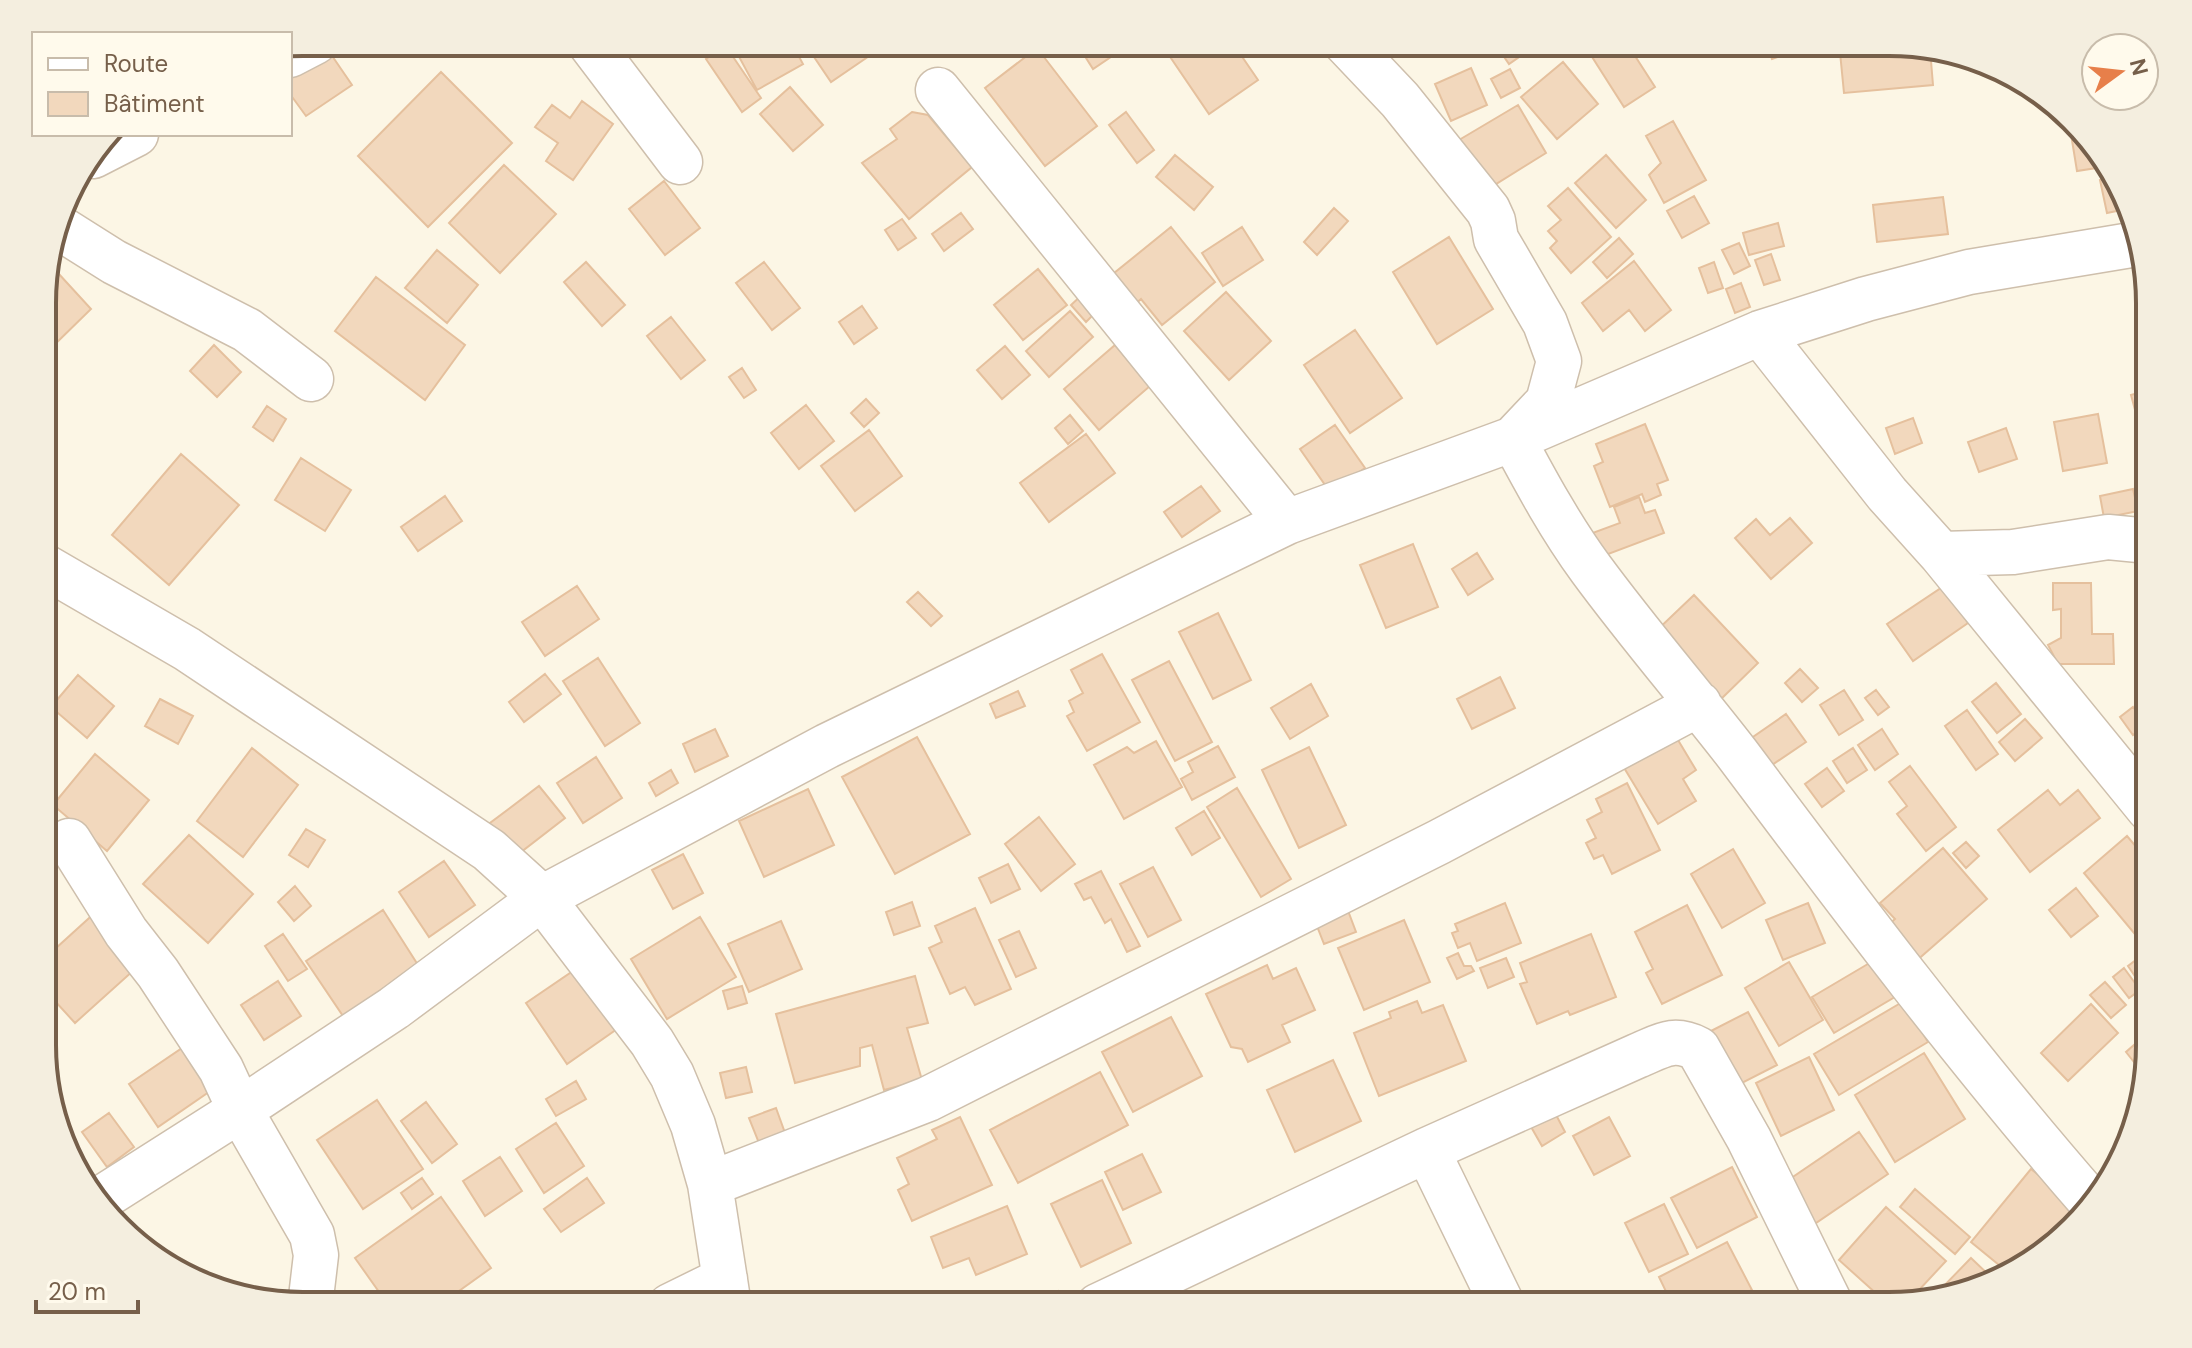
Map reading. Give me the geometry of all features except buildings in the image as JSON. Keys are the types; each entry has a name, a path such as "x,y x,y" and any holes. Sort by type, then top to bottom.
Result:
{"street":[{"path":"1359,56 1400,100 1479,197 1493,221 1496,239 1513,272 1545,323 1559,361 1548,402 1513,439"},
{"path":"600,57 680,162"},
{"path":"938,90 1287,522"},
{"path":"113,146 132,136"},
{"path":"67,232 114,262 247,330 311,379"},
{"path":"107,1195 394,1008 542,898 827,746 1287,522 1513,439 1760,333 1866,299 1969,272 2129,245"},
{"path":"1760,333 1887,494 2135,783"},
{"path":"1513,439 1566,533 1592,571 1699,704 2005,1101 2085,1195"},
{"path":"1941,554 2013,552 2108,537 2135,540"},
{"path":"56,573 187,649 476,841 542,898 652,1042 672,1075 693,1125 710,1184 727,1292"},
{"path":"710,1184 928,1099 1439,842 1699,704"},
{"path":"69,841 126,932 158,973 221,1069 240,1110 312,1235 316,1255 312,1292"},
{"path":"1129,1291 1427,1150 1671,1042 1685,1042 1698,1049 1749,1139 1824,1291"},
{"path":"1427,1150 1496,1291"}]}
